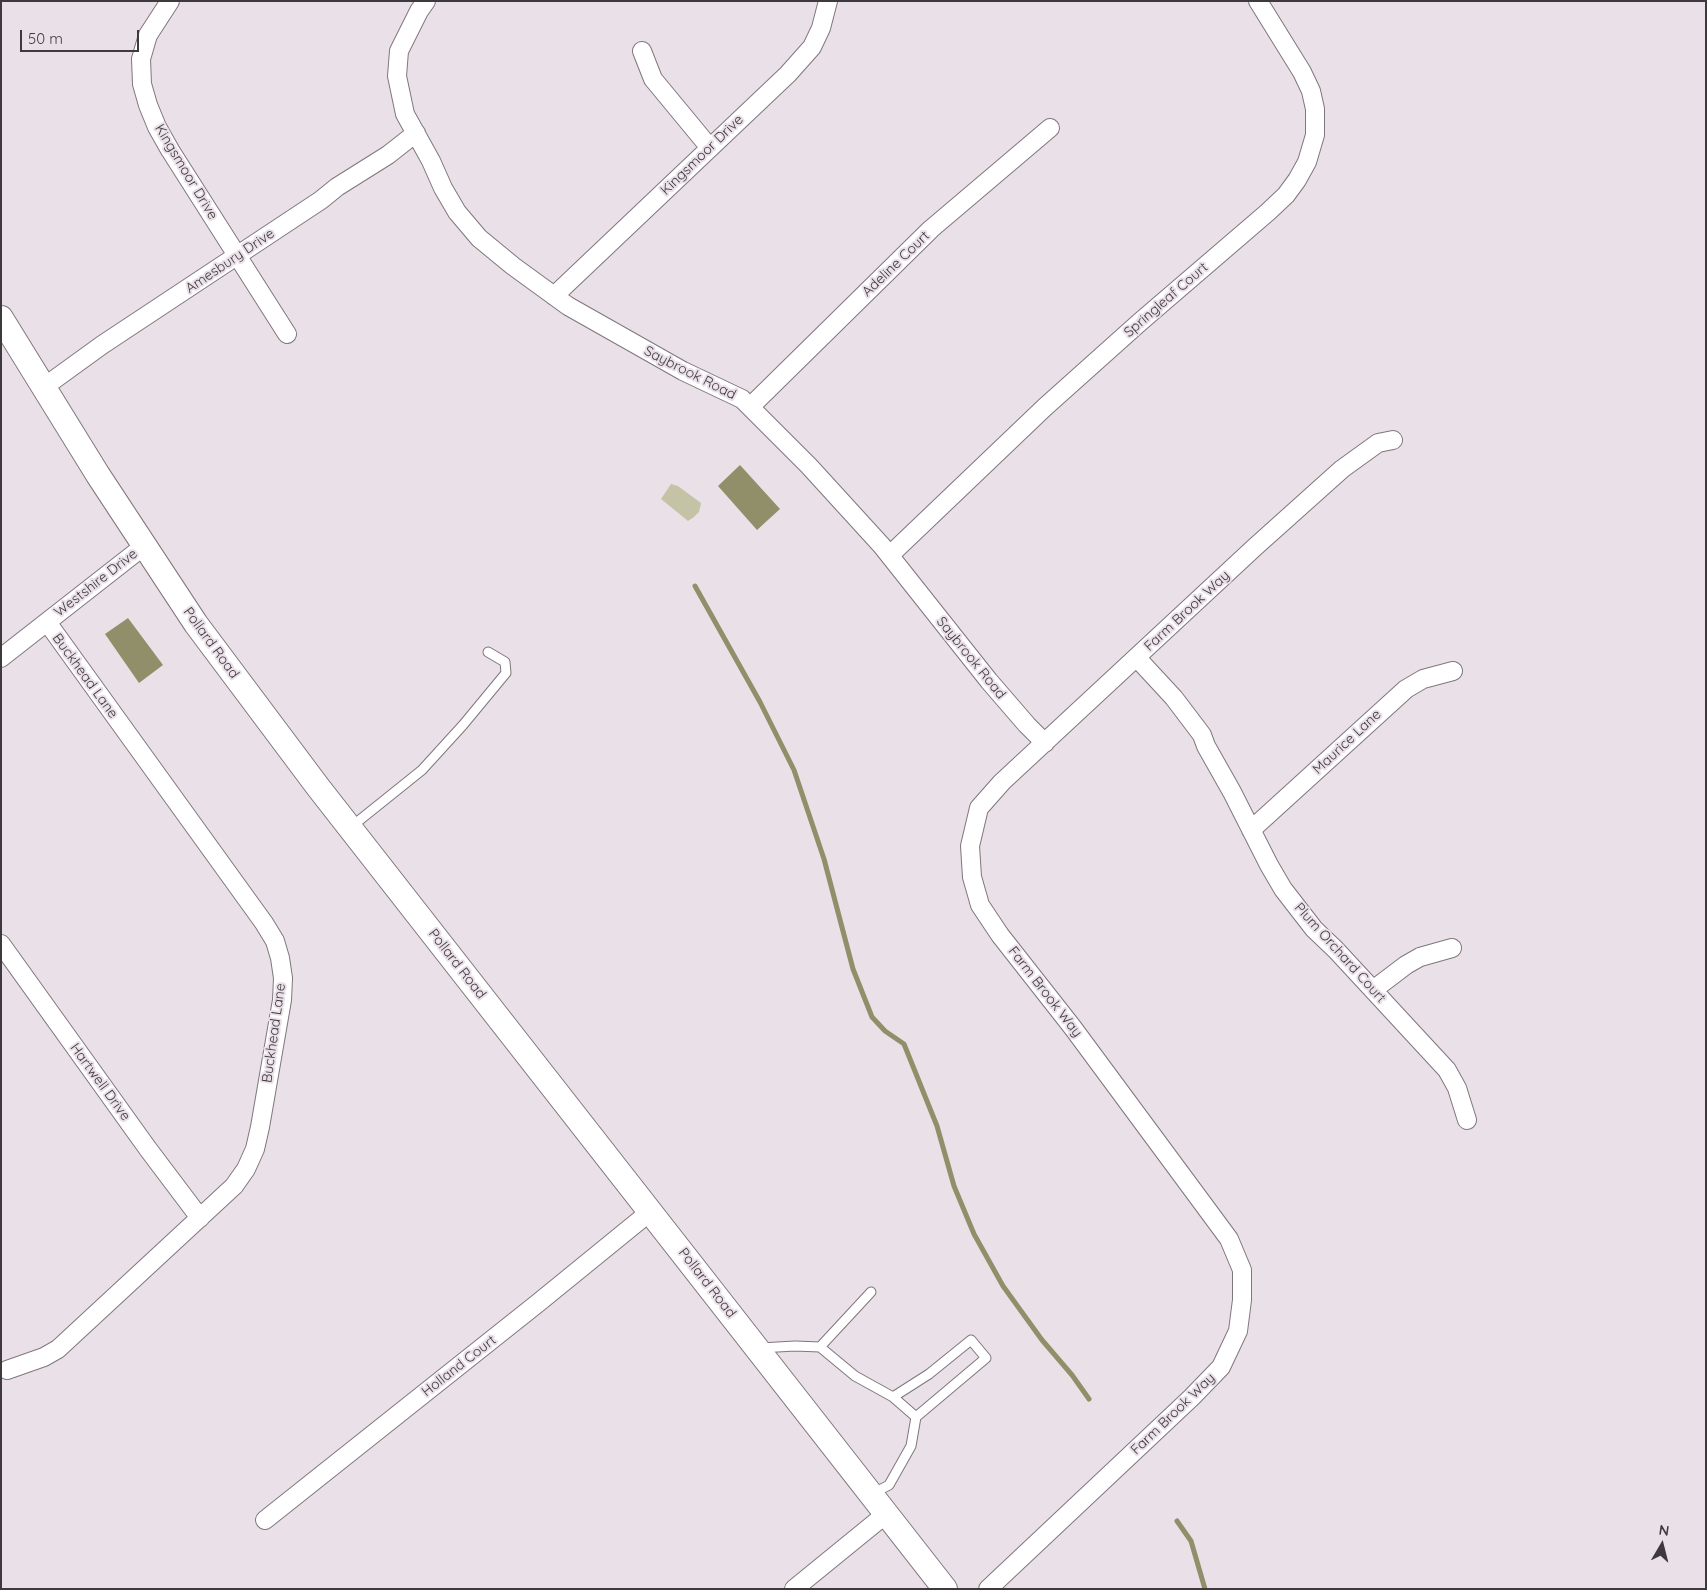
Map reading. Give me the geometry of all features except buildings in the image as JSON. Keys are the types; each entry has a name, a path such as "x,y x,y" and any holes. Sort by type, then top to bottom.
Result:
{"street":[{"name":"Kingsmoor Drive","path":"170,1 148,35 141,59 142,84 157,127 287,334"},
{"name":"Saybrook Road","path":"426,1 399,50 397,76 405,114 457,212 479,238 512,266 554,296 648,352 742,399 808,466 890,555 989,681 1045,743"},
{"name":"Kingsmoor Drive","path":"554,296 788,74 812,48 821,28 828,1"},
{"name":"Springleaf Court","path":"890,555 1045,408 1140,322 1286,196 1297,180 1307,162 1315,135 1311,91 1302,72 1258,1"},
{"path":"642,51 653,79 710,148"},
{"name":"Adeline Court","path":"750,407 931,229 1050,128"},
{"name":"Amesbury Drive","path":"44,387 102,345 322,200 416,134"},
{"name":"Pollard Road","path":"1,318 98,476 196,624 350,828 945,1589"},
{"name":"Farm Brook Way","path":"988,1589 1192,1397 1221,1367 1238,1331 1242,1300 1242,1270 1229,1239 980,905 972,877 970,846 979,808 1002,782 1255,547 1342,469 1378,443 1393,440"},
{"name":"Westshire Drive","path":"1,658 144,546"},
{"name":"Buckhead Lane","path":"7,1370 44,1357 58,1349 234,1186 246,1169 255,1149 282,1000 283,978 280,958 275,941 264,923 47,622"},
{"name":"Plum Orchard Court","path":"1137,658 1174,698 1202,734 1206,746 1283,889 1314,928 1447,1070 1457,1088 1467,1120"},
{"name":"Maurice Lane","path":"1251,830 1406,689 1423,678 1453,671"},
{"name":"Hartwell Drive","path":"1,944 148,1150 200,1218"},
{"path":"1373,990 1420,957 1452,948"},
{"name":"Holland Court","path":"265,1520 538,1304 651,1211"},
{"path":"794,1589 886,1514"}],"lane":[{"path":"350,828 422,770 463,725 506,673 505,662 488,652"},
{"path":"820,1347 871,1292"},
{"path":"872,1494 889,1485 912,1446 916,1417 986,1358 971,1340 929,1374 893,1397"},
{"path":"758,1348 820,1347 855,1376 893,1397 916,1417"}],"shaded area":[{"path":"740,465 780,509 757,530 718,486"},
{"path":"671,484 678,486 701,503 699,512 688,521 661,499"},
{"path":"128,618 163,665 139,683 105,634"}],"waterway":[{"path":"695,586 760,702 794,770 824,859 853,969 872,1017 885,1031 904,1044 937,1126 954,1186 974,1234 1003,1286 1042,1340 1072,1375 1089,1399"},
{"path":"1177,1521 1191,1541 1205,1589"}]}
